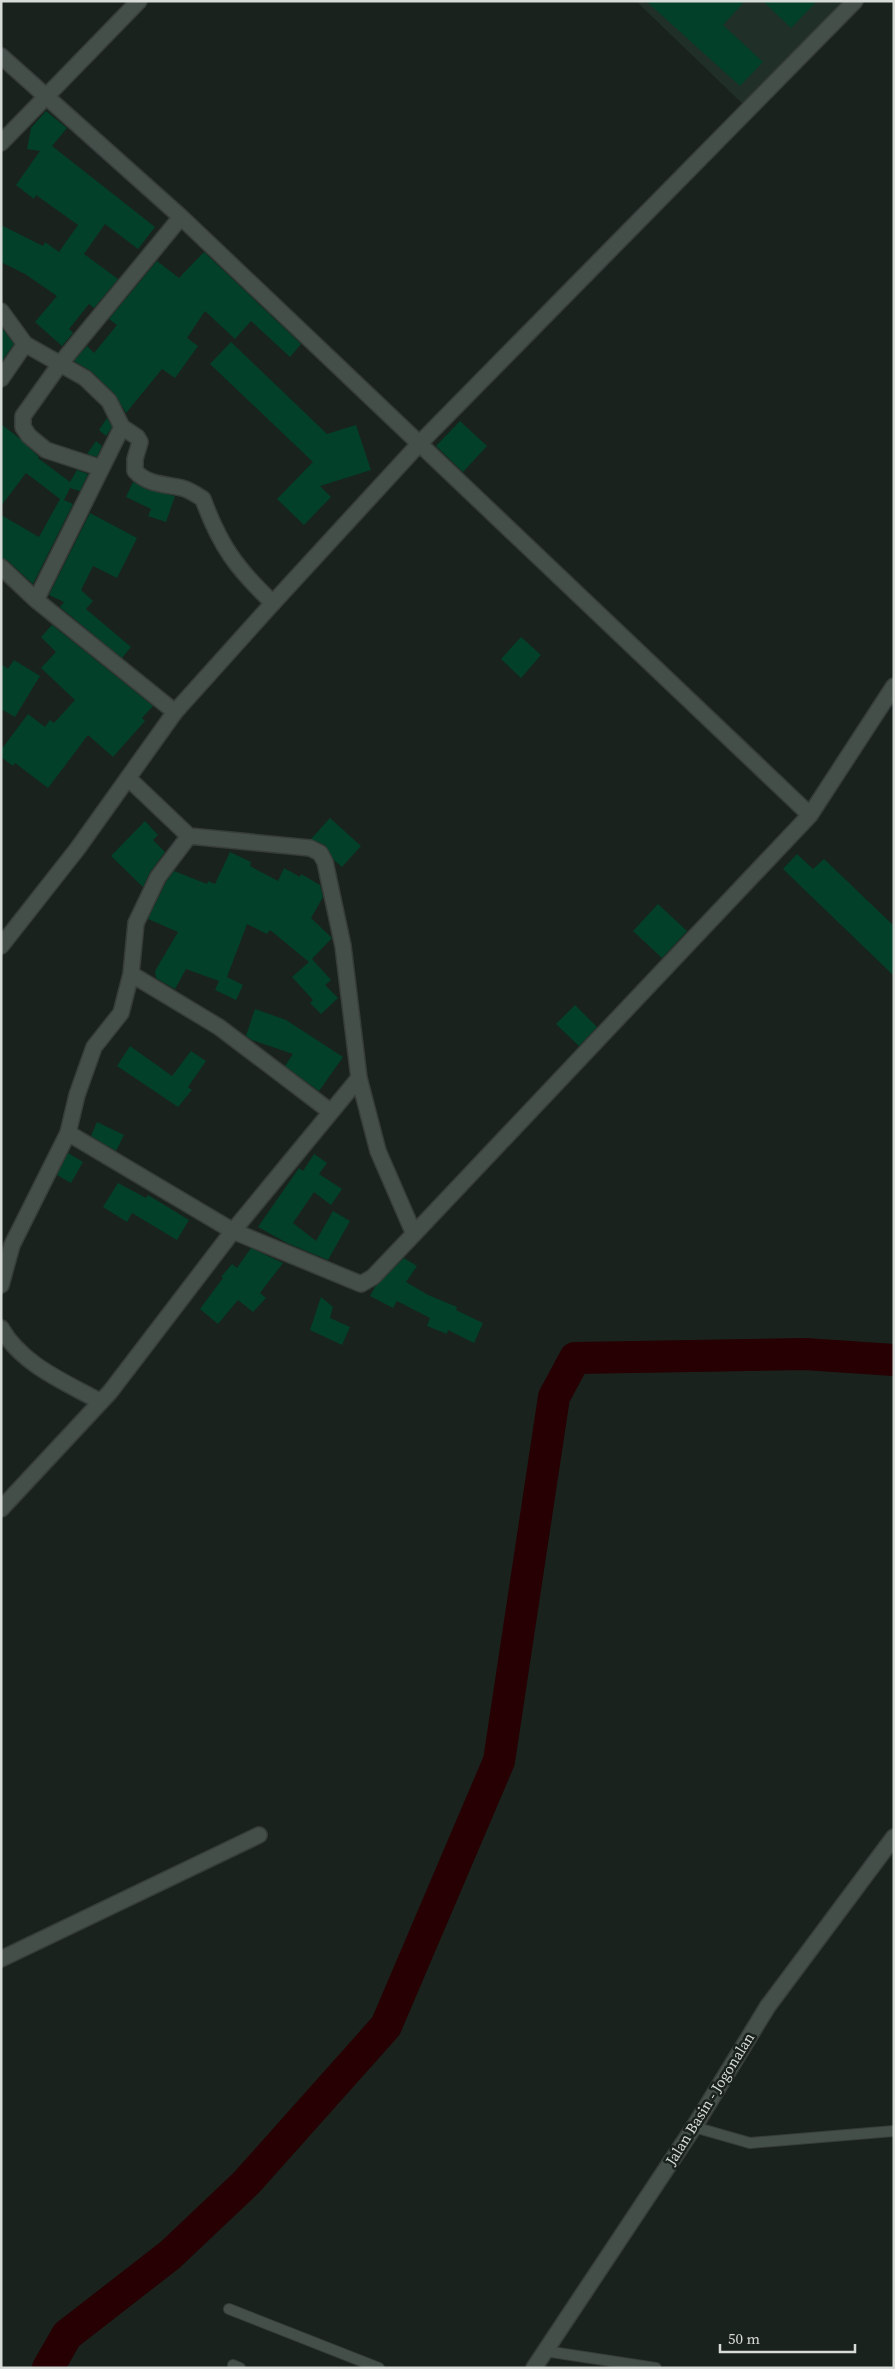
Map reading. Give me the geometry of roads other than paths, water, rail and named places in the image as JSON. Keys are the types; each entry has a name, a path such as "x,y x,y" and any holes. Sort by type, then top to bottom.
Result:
{"street":[{"path":"1,143 48,97 139,1"},
{"path":"3,941 128,778 175,712 273,603 420,443 854,1"},
{"path":"1,56 180,217 810,815"},
{"path":"101,468 46,450 29,436 23,427 23,416 60,364 180,217"},
{"path":"1,311 25,344 85,378 109,400 122,427 137,437 140,442 135,459 135,471 142,478 184,489 204,499 218,537 230,557 247,579 273,603"},
{"path":"1,380 25,344"},
{"path":"36,600 122,427"},
{"path":"1,567 36,600 175,712"},
{"path":"68,1133 233,1231 361,1284 373,1277 810,815 894,686"},
{"path":"128,778 189,836 310,848 320,853 325,862 342,946 359,1078 378,1151 414,1234"},
{"path":"1,1286 12,1245 68,1133 77,1095 94,1047 121,1013 131,974 136,922 158,877 189,836"},
{"path":"131,974 219,1027 331,1112"},
{"path":"1,1508 101,1402 233,1231 359,1078"},
{"path":"1,1328 10,1344 34,1364 101,1402"},
{"path":"1,1958 259,1835"},
{"name":"Jalan Basin - Jogonalan","path":"534,2368 694,2127 768,2006 894,1837"}],"lane":[{"path":"694,2127 750,2143 894,2131"},
{"path":"229,2309 379,2368"},
{"path":"545,2351 656,2368"}],"waterway":[{"path":"48,2368 67,2335 170,2255 246,2183 386,2026 499,1761 554,1397 575,1358 805,1354 894,1360"}]}
